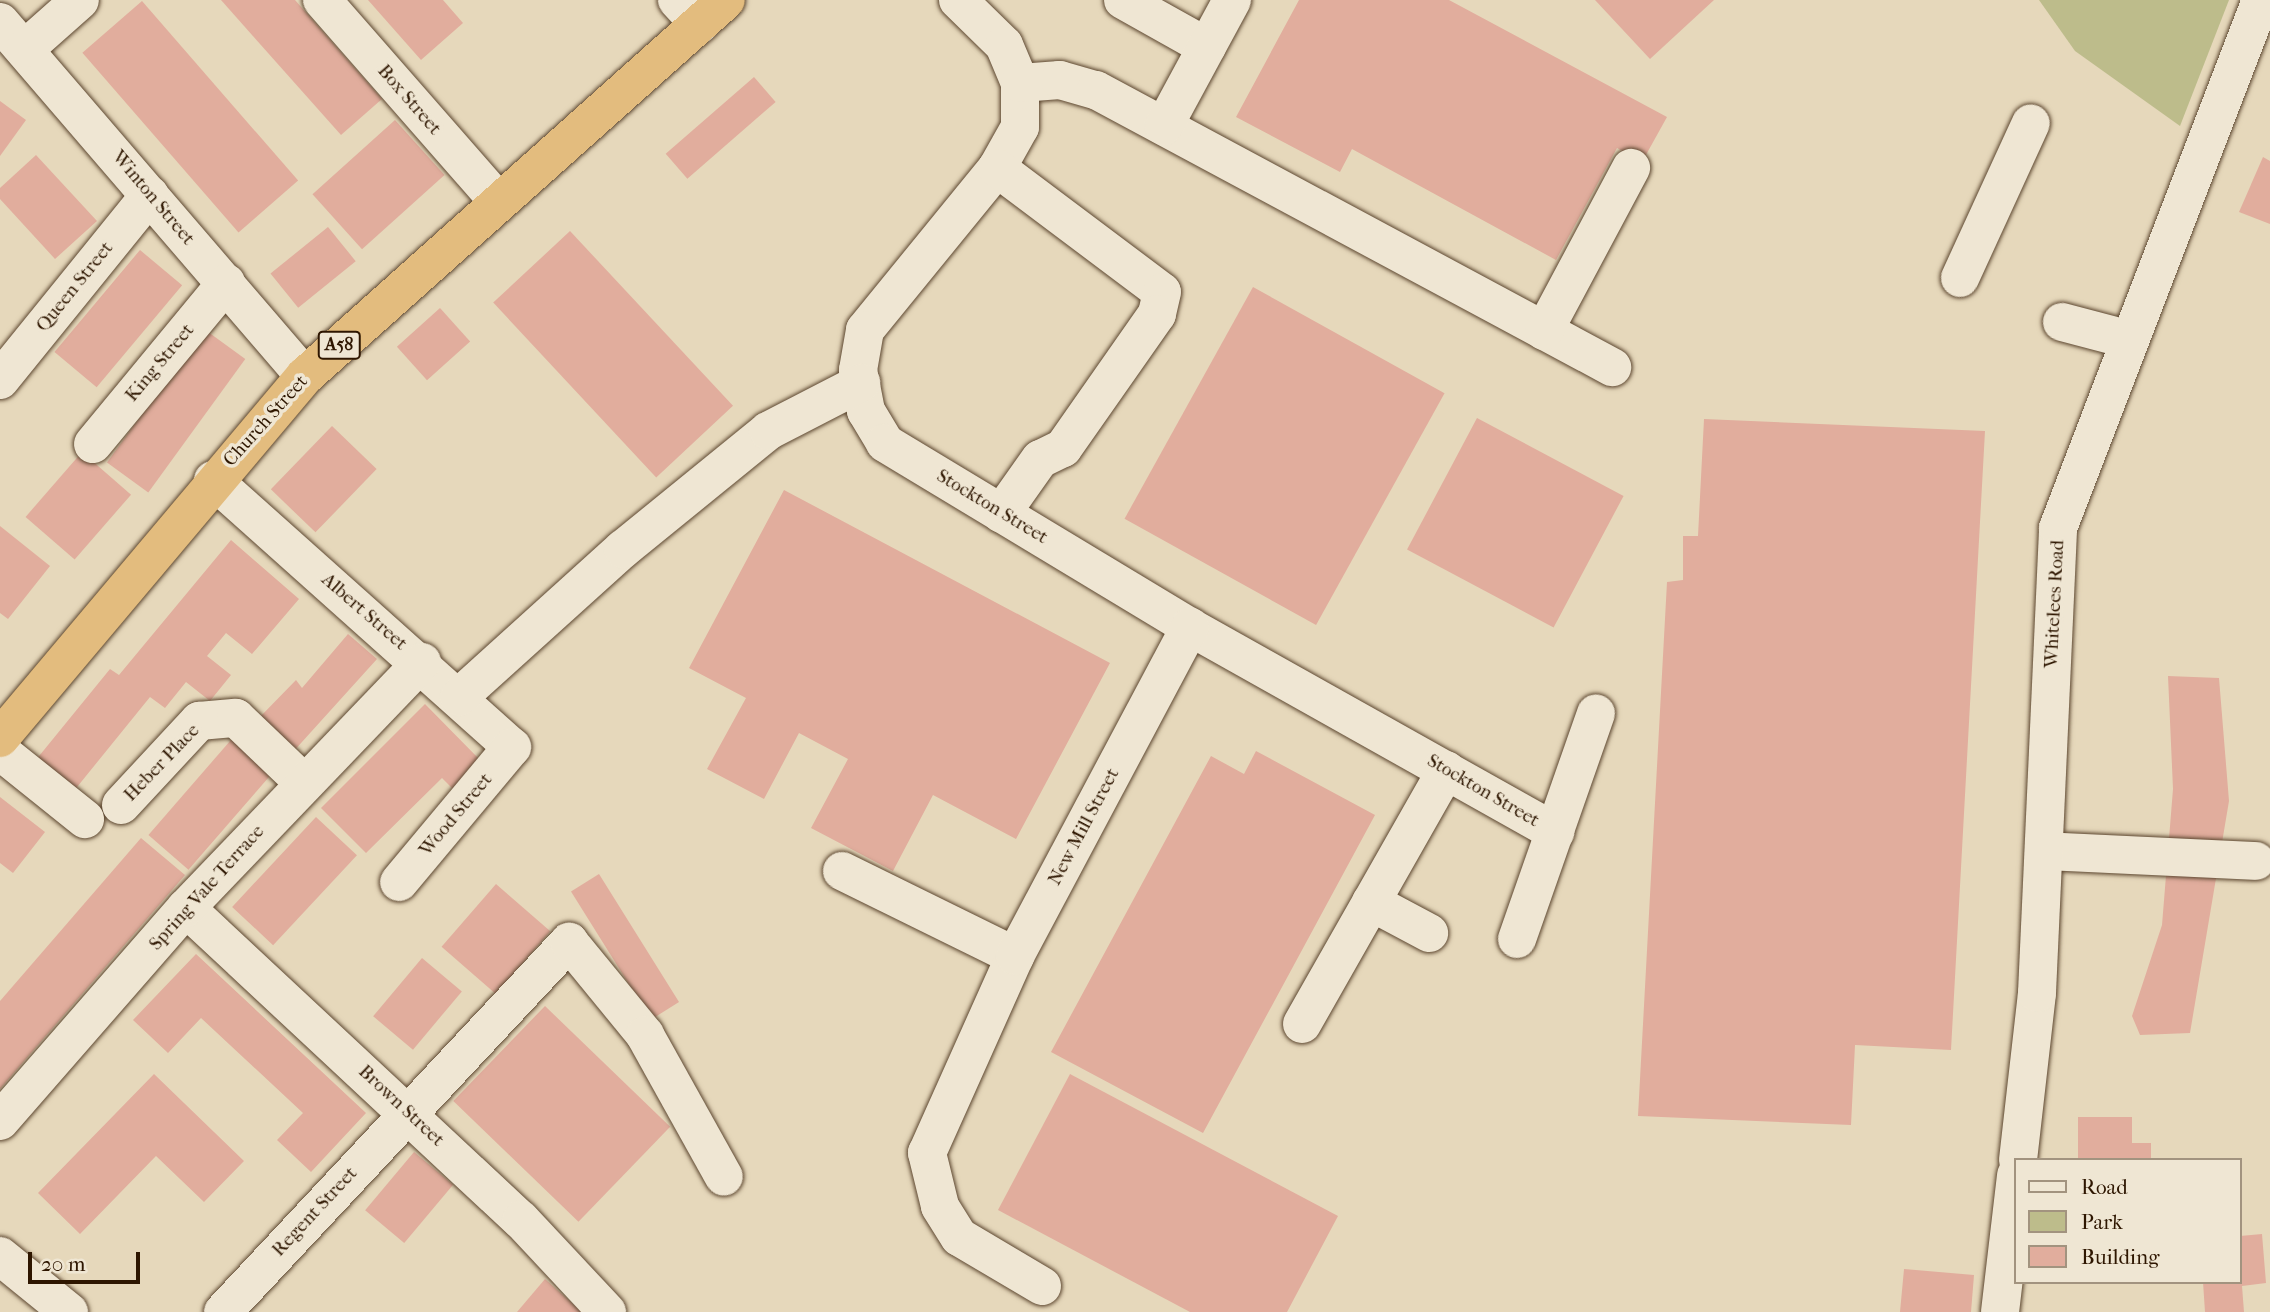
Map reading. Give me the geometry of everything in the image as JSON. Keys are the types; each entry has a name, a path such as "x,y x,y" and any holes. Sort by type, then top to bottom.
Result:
{"highway":[{"name":"Church Street","path":"0,738 213,480 305,376 701,8"}],"street":[{"path":"5,0 9,30 80,0"},
{"name":"Box Street","path":"322,0 497,200"},
{"name":"Stockton Street","path":"958,0 1004,45 1020,83 1020,127 997,168 865,330 861,383 866,411 885,443 1190,627 1555,832"},
{"path":"1123,0 1207,47"},
{"path":"1164,126 1232,0"},
{"name":"Whitelees Road","path":"2018,1158 2037,993 2058,528 2130,340 2256,55 2261,0"},
{"name":"Winton Street","path":"9,30 305,376"},
{"path":"1020,83 1060,80 1096,90 1612,367"},
{"path":"1960,278 2031,123"},
{"path":"997,168 1162,292 1157,314 1063,448 1040,459 1001,514"},
{"path":"1544,331 1631,169"},
{"name":"Queen Street","path":"0,380 150,195"},
{"name":"King Street","path":"93,444 226,283"},
{"path":"2062,323 2130,340"},
{"path":"459,697 623,549 768,431 861,383"},
{"name":"Albert Street","path":"213,480 422,662 512,747"},
{"name":"New Mill Street","path":"1042,1286 959,1237 933,1185 927,1153 980,1027 1015,956 1190,627"},
{"name":"Spring Vale Terrace","path":"0,1121 186,908 303,782 422,662"},
{"path":"1517,939 1596,713"},
{"name":"Heber Place","path":"121,805 199,721 236,718 303,782"},
{"name":"Wood Street","path":"400,882 512,747"},
{"path":"0,751 85,819"},
{"path":"1302,1024 1446,770"},
{"path":"2044,852 2256,861"},
{"path":"842,871 1015,956"},
{"path":"1371,902 1429,933"},
{"name":"Brown Street","path":"186,908 408,1112 607,1312"},
{"name":"Regent Street","path":"223,1312 569,942 645,1035 724,1177"},
{"path":"2000,1312 2014,1192"},
{"path":"0,1256 69,1312"}],"green space":[{"path":"2039,0 2229,0 2180,126 2075,51"}],"building":[{"path":"221,0 295,0 382,99 341,135"},
{"path":"368,0 443,0 463,23 421,60"},
{"path":"1299,0 1449,0 1667,117 1642,162 1617,148 1556,260 1352,149 1340,172 1236,117"},
{"path":"1595,0 1714,0 1650,59"},
{"path":"142,1 298,181 239,232 82,53"},
{"path":"754,77 776,102 687,179 666,154"},
{"path":"0,101 26,120 0,156"},
{"path":"395,120 445,175 362,249 313,194"},
{"path":"36,155 97,221 55,259 0,199 0,188"},
{"path":"2263,157 2270,161 2270,224 2239,212"},
{"path":"328,227 356,261 298,308 270,274"},
{"path":"570,231 733,406 656,477 493,303"},
{"path":"140,250 182,285 97,387 55,352"},
{"path":"1253,287 1445,393 1316,625 1125,519"},
{"path":"440,308 470,341 427,380 397,347"},
{"path":"204,329 245,359 148,492 107,462"},
{"path":"1477,418 1624,496 1554,627 1407,550"},
{"path":"1704,419 1985,431 1951,1050 1855,1045 1851,1125 1638,1116 1667,582 1683,580 1683,536 1698,536"},
{"path":"332,426 377,469 315,532 271,489"},
{"path":"82,452 131,495 75,560 26,517"},
{"path":"784,490 1110,663 1016,839 933,795 893,871 811,828 848,759 799,733 764,799 707,769 746,698 689,668"},
{"path":"0,526 50,566 8,619 0,613"},
{"path":"231,540 299,599 252,654 226,633 207,656 231,675 210,701 186,682 165,708 150,697 73,792 35,761 110,669 119,675"},
{"path":"348,634 377,659 292,753 257,720 296,680 302,688"},
{"path":"2168,676 2219,678 2229,801 2190,1033 2140,1035 2132,1016 2162,925 2173,789"},
{"path":"425,704 482,762 454,790 442,778 366,853 321,808"},
{"path":"237,733 277,768 188,870 148,835"},
{"path":"1256,751 1375,815 1203,1133 1051,1052 1211,756 1244,774"},
{"path":"0,797 45,832 13,873 0,863"},
{"path":"316,817 357,855 273,945 232,907"},
{"path":"141,838 185,875 0,1089 0,1001"},
{"path":"599,874 679,1002 651,1020 571,891"},
{"path":"496,884 550,931 496,994 442,947"},
{"path":"196,954 366,1113 311,1172 277,1140 303,1113 201,1018 168,1053 133,1020"},
{"path":"422,958 462,991 413,1050 373,1016"},
{"path":"545,1006 670,1127 578,1222 453,1101"},
{"path":"154,1074 244,1161 204,1202 156,1156 80,1234 38,1193"},
{"path":"1070,1074 1338,1216 1287,1312 1190,1312 998,1210"},
{"path":"2078,1117 2132,1117 2132,1143 2151,1143 2151,1158 2078,1158"},
{"path":"414,1152 453,1185 404,1243 365,1210"},
{"path":"2262,1234 2266,1283 2242,1286 2244,1312 2205,1312 2203,1284 2242,1284 2242,1236"},
{"path":"1904,1269 1974,1275 1971,1312 1900,1312"},
{"path":"545,1279 582,1312 517,1312"}]}
